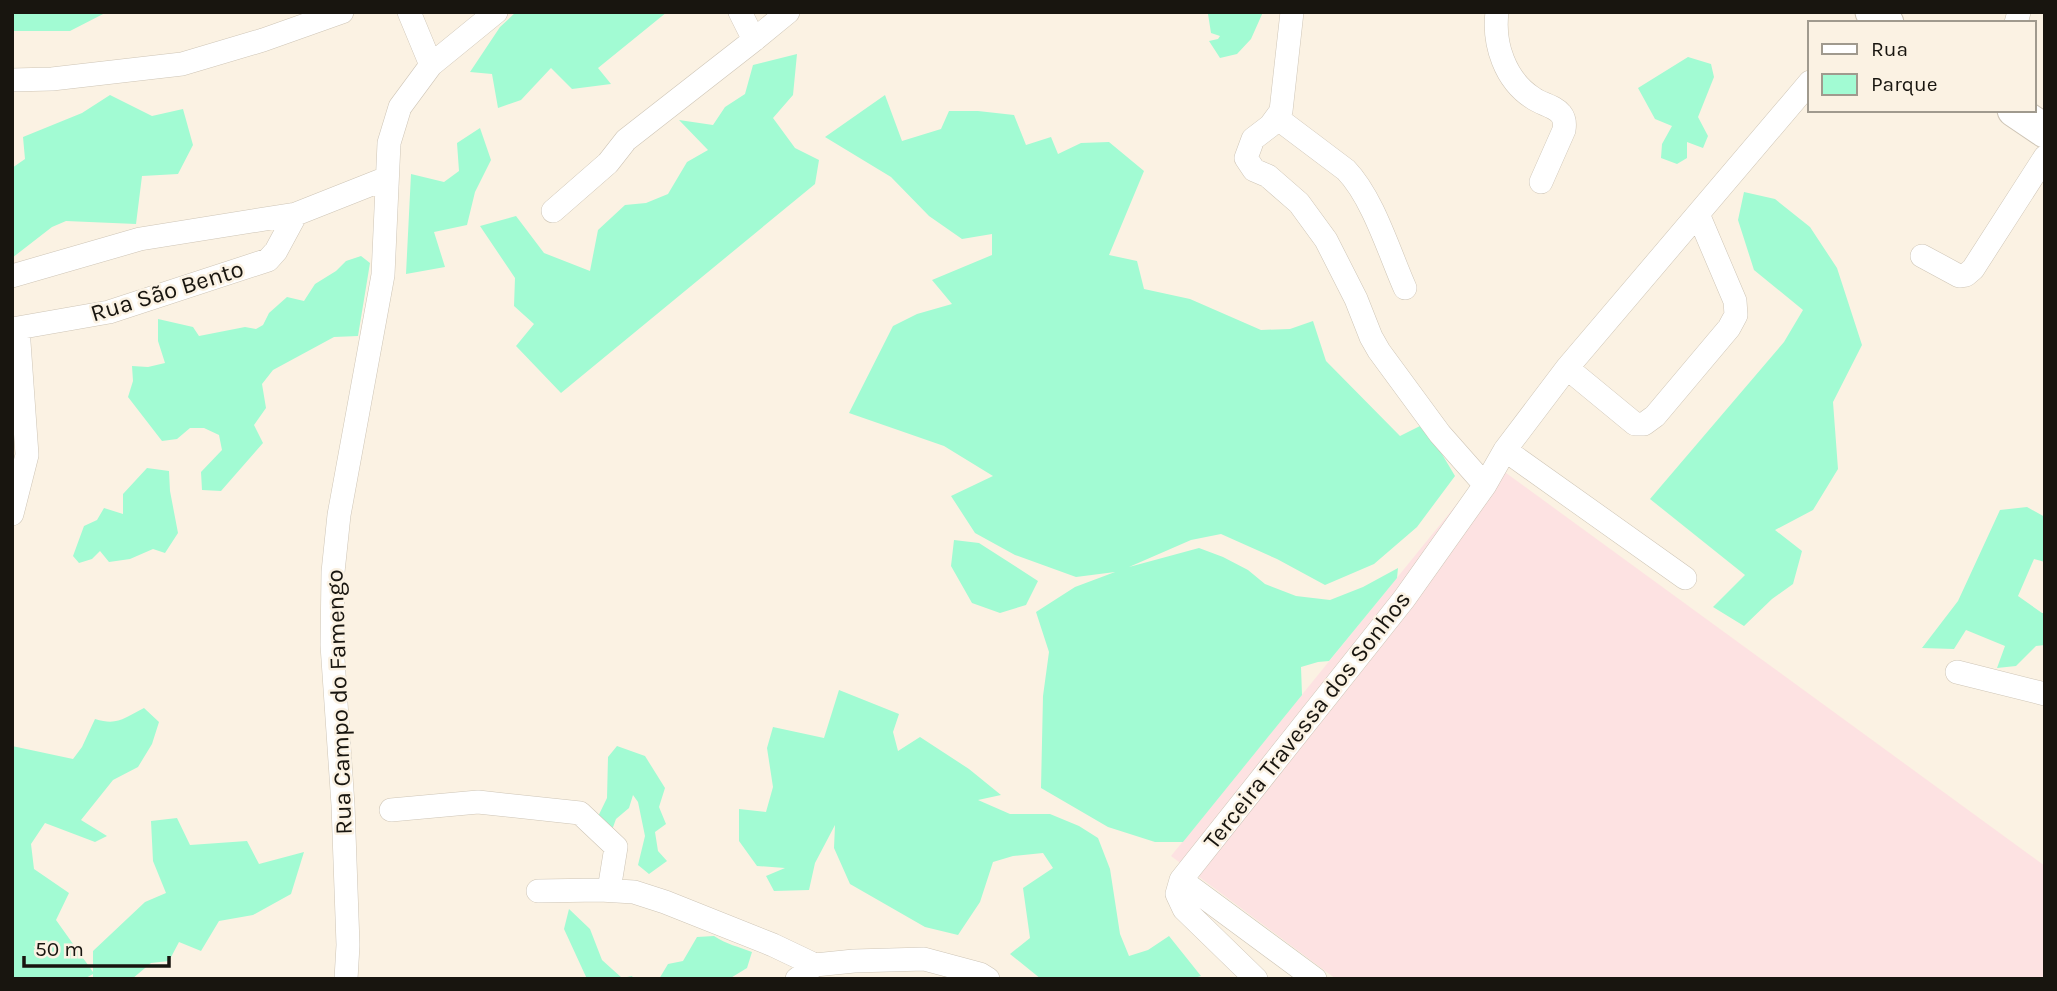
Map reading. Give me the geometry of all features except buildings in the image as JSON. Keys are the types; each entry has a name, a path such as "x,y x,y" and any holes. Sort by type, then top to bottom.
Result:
{"main road":[{"path":"2017,112 2045,131"}],"street":[{"path":"12,80 52,79 182,64 263,40 342,12"},
{"path":"409,12 431,65"},
{"name":"Rua Campo do Famengo","path":"346,979 343,805 332,645 333,572 339,515 383,275 389,143 400,107 431,65 496,12"},
{"path":"740,12 754,40"},
{"path":"553,211 608,163 625,140 788,12"},
{"path":"1292,12 1281,111 1270,126 1253,139 1246,158 1254,170 1268,176 1299,203 1326,240 1379,351 1440,434 1485,485"},
{"path":"1497,12 1496,36 1503,62 1524,92 1559,112 1565,122 1541,182"},
{"name":"Terceira Travessa dos Sonhos","path":"1181,880 1404,598 1485,485 1505,450 1567,368 1808,84"},
{"path":"1276,118 1356,180 1405,288"},
{"path":"1922,256 1959,276 1966,275 1973,269 2045,157"},
{"name":"Rua São Bento","path":"12,276 140,239 296,214 387,178"},
{"name":"Rua São Bento","path":"15,328 109,312 268,260 276,251 296,214"},
{"path":"1567,368 1635,424 1647,423 1661,410 1736,316 1735,301 1698,214"},
{"path":"12,514 27,455 15,328"},
{"path":"1505,450 1685,578"},
{"path":"1957,672 2045,694"},
{"path":"391,810 478,802 580,813 616,847 609,890"},
{"path":"1256,979 1184,909 1177,894 1181,880 1315,979"},
{"path":"538,891 634,892 773,945 816,965 852,970 924,960 981,974 988,979"},
{"path":"797,979 816,965"}],"shaded area":[{"path":"1491,462 2045,866 2045,979 1336,979 1171,856"}],"green space":[{"path":"12,12 107,12 70,31 12,31"},
{"path":"516,12 667,12 598,68 611,84 572,89 551,68 521,100 498,108 492,74 470,72 500,27"},
{"path":"1263,12 1251,39 1237,54 1220,58 1209,41 1220,36 1211,33 1208,14"},
{"path":"797,54 793,95 773,118 795,148 819,160 815,184 561,393 516,346 534,324 514,306 515,278 480,226 516,216 544,253 590,271 598,230 625,205 646,203 668,194 687,162 708,150 679,120 713,125 725,107 745,94 753,65"},
{"path":"1688,57 1711,64 1714,77 1698,117 1708,136 1703,148 1687,142 1687,158 1677,164 1661,158 1662,144 1672,126 1655,119 1638,88"},
{"path":"110,95 152,116 183,109 193,145 178,174 142,176 136,224 66,221 52,227 12,258 12,168 25,159 23,137 82,113"},
{"path":"885,95 902,141 941,129 949,111 978,111 1014,115 1026,145 1051,137 1058,154 1081,143 1109,142 1144,171 1109,255 1137,261 1144,289 1190,299 1261,330 1290,329 1313,321 1326,361 1400,436 1424,424 1455,476 1417,527 1374,564 1325,585 1277,559 1221,534 1191,540 1129,567 1199,548 1248,570 1265,584 1296,596 1330,600 1363,587 1398,568 1397,578 1329,661 1301,667 1302,695 1183,842 1155,842 1108,827 1041,788 1043,696 1049,652 1036,612 1075,587 1115,572 1076,577 1015,555 975,533 951,496 993,476 944,446 849,413 893,326 917,314 952,304 932,280 992,255 992,234 962,239 929,216 891,177 825,137"},
{"path":"480,128 491,160 475,192 467,225 434,232 445,267 406,274 411,174 444,182 459,171 457,143"},
{"path":"1744,192 1775,199 1810,227 1837,268 1862,345 1833,402 1838,469 1813,510 1775,530 1802,551 1793,584 1772,599 1744,626 1713,607 1745,575 1650,499 1784,342 1803,310 1754,270 1738,220"},
{"path":"361,256 370,263 358,336 334,337 273,370 262,384 266,408 254,425 263,443 221,491 202,490 201,472 222,450 219,435 204,428 190,428 177,439 162,441 128,397 133,381 132,366 148,367 165,363 158,341 158,319 193,327 199,336 245,327 256,329 263,325 269,313 287,297 304,301 315,284 346,261"},
{"path":"147,468 169,471 178,533 165,553 153,549 130,559 109,562 100,551 92,559 79,563 73,556 84,526 97,520 104,508 123,514 123,494"},
{"path":"2027,507 2045,517 2045,562 2034,559 2018,596 2045,613 2045,645 2036,646 2016,666 1997,668 2005,646 1966,630 1954,649 1922,648 1958,601 2000,510"},
{"path":"954,540 979,543 1038,581 1026,605 1000,613 972,603 951,566"},
{"path":"839,690 899,714 893,732 898,751 920,737 969,769 1001,795 978,800 1010,814 1050,814 1079,826 1098,838 1110,869 1120,934 1129,956 1148,950 1169,936 1201,976 1191,979 1041,979 1010,954 1030,938 1023,888 1053,868 1043,853 1013,856 993,862 980,902 958,935 925,927 850,884 834,848 835,825 815,863 809,890 774,891 766,876 785,868 757,866 739,841 739,809 766,812 773,787 767,748 773,727 824,738"},
{"path":"144,708 159,722 152,744 138,767 113,780 81,820 107,836 95,842 45,823 31,844 34,869 69,893 56,920 93,972 93,951 145,902 166,893 153,861 151,821 177,818 190,845 247,841 259,864 304,852 291,894 253,915 219,921 201,951 179,942 169,961 151,963 132,979 93,979 93,974 84,979 12,979 12,746 73,759 82,747 95,719 115,721"},
{"path":"617,746 645,756 665,788 659,807 666,824 655,832 658,851 667,861 649,874 638,865 645,836 638,802 633,795 629,808 616,819 612,830 591,831 607,798 608,757"},
{"path":"569,909 590,929 602,960 622,978 632,976 634,979 587,979 564,929"},
{"path":"714,936 752,952 747,968 729,979 659,979 668,964 683,961 697,937"}]}
